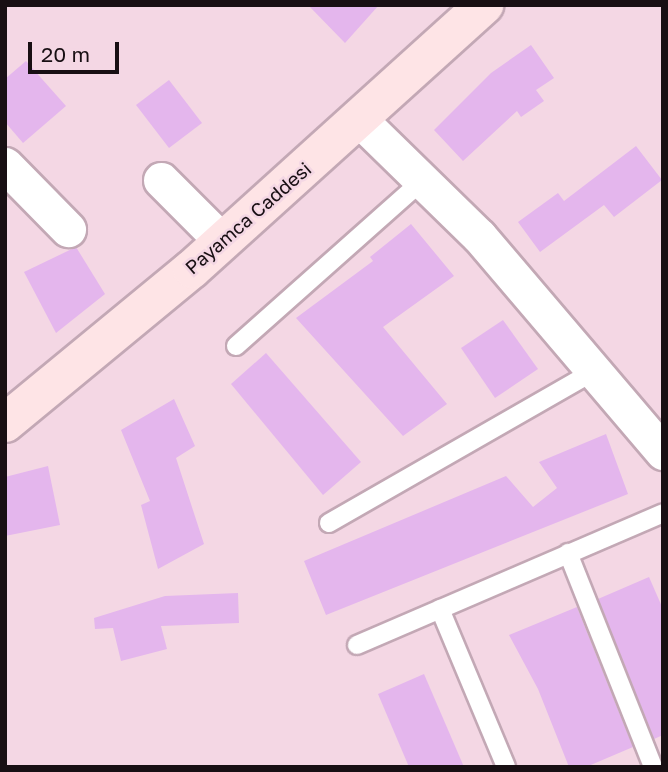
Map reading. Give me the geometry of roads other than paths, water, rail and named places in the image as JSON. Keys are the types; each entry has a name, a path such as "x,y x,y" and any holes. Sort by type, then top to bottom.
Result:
{"street":[{"name":"Payamca Caddesi","path":"5,423 222,241 360,120 469,10"},
{"path":"360,120 424,180 596,370 663,452"},
{"path":"5,165 68,229"},
{"path":"162,180 222,241"}],"lane":[{"path":"236,346 424,180"},
{"path":"329,523 596,370"},
{"path":"357,645 662,515"},
{"path":"568,553 653,767"},
{"path":"440,610 506,767"}]}
